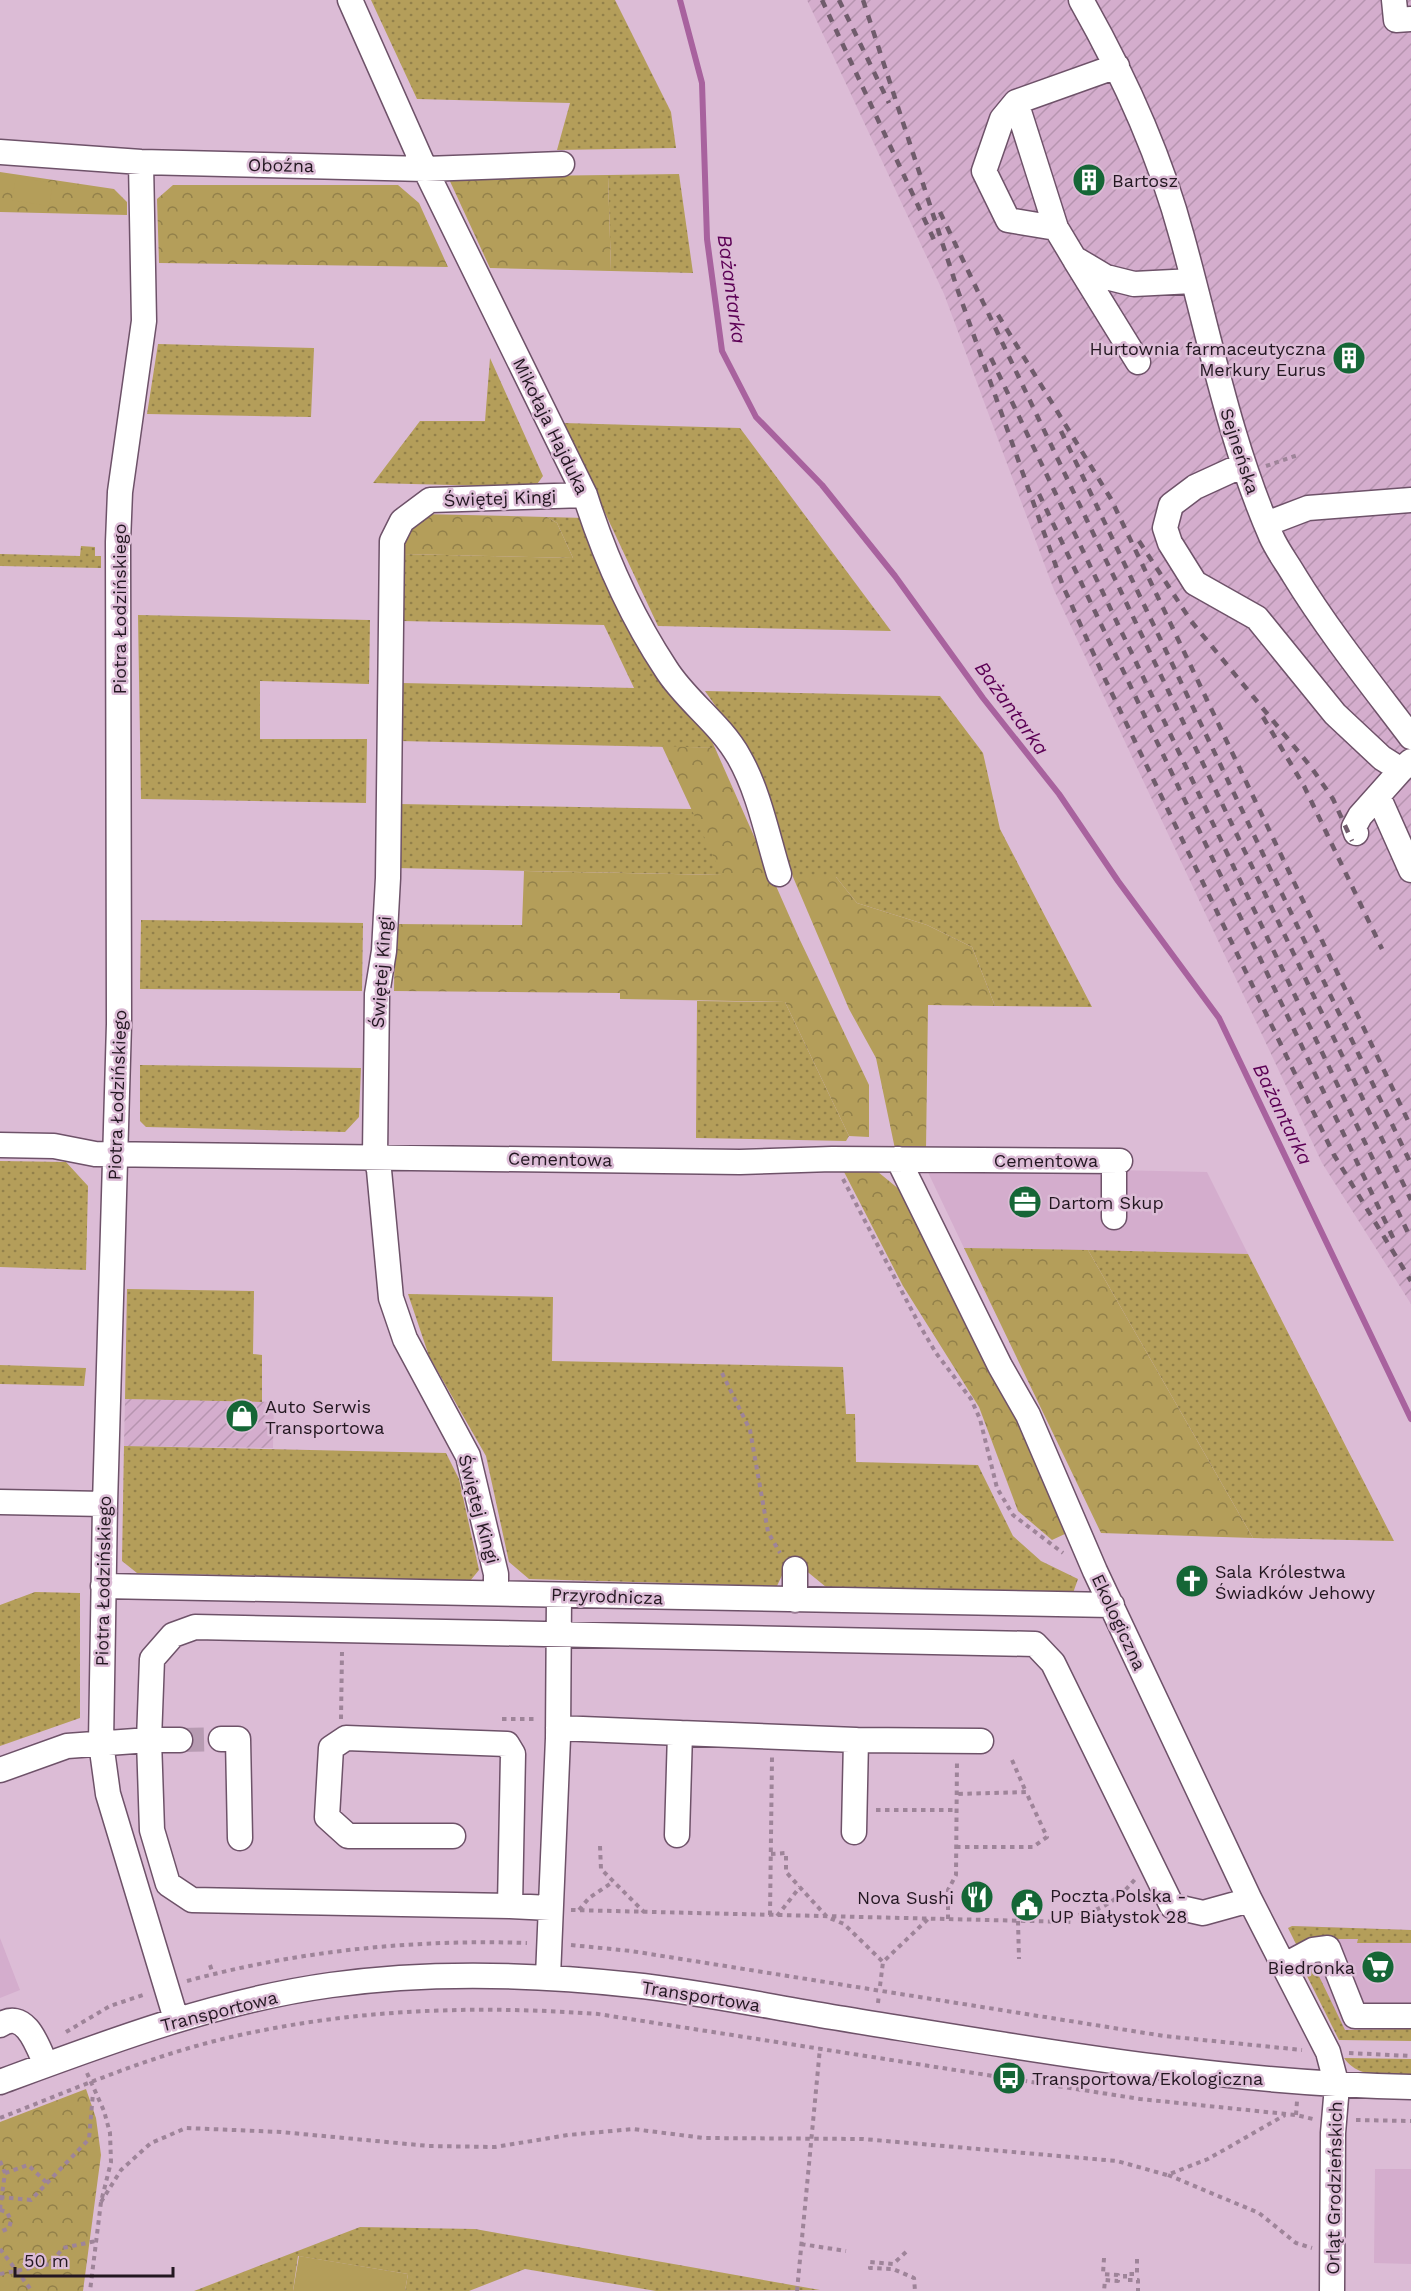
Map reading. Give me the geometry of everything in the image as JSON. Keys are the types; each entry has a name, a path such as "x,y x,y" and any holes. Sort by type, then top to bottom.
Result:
{"street":[{"name":"Mikołaja Hajduka","path":"350,0 425,169 585,495 597,535 625,594 666,669 709,718 738,756 750,780 779,874"},
{"name":"Sejneńska","path":"1082,0 1117,66 1164,181 1244,468 1266,524 1319,617 1411,737"},
{"path":"1394,0 1396,20 1411,19"},
{"path":"1056,228 1008,220 984,171 1002,119 1016,102 1117,66"},
{"path":"1016,102 1056,228 1138,362"},
{"name":"Oboźna","path":"0,152 141,162 425,169 562,164"},
{"name":"Piotra Łodzińskiego","path":"141,162 144,321 120,492 118,542 121,848 119,1024 105,1504 101,1743 108,1794 176,2019"},
{"path":"1074,258 1106,277 1134,284 1193,281"},
{"path":"1244,468 1195,487 1171,506 1165,528 1170,543 1195,583 1257,618 1335,714 1382,758 1406,766 1360,816 1354,827 1356,833"},
{"name":"Świętej Kingi","path":"496,1592 496,1574 468,1456 405,1339 391,1298 379,1170 375,1156 377,994 384,951 388,878 392,541 402,521 430,500 585,495"},
{"path":"1266,524 1308,508 1411,500"},
{"path":"1378,796 1411,870"},
{"name":"Cementowa","path":"0,1145 54,1146 95,1154 115,1152 740,1162 832,1159 1117,1161 1114,1217"},
{"name":"Ekologiczna","path":"898,1159 1000,1366 1028,1415 1095,1571 1250,1900 1328,2052 1337,2086"},
{"path":"0,1502 105,1504"},
{"path":"795,1569 795,1600"},
{"name":"Przyrodnicza","path":"103,1586 1112,1605"},
{"path":"548,1977 558,1724 559,1595"},
{"path":"550,1908 192,1900 168,1884 152,1830 149,1740 152,1659 173,1635 195,1627 1035,1644 1053,1663 1172,1906 1203,1913 1250,1900"},
{"path":"558,1724 680,1733 855,1740 969,1741"},
{"path":"677,1835 680,1733"},
{"path":"453,1836 348,1836 327,1817 331,1748 346,1738 507,1744 513,1755 510,1906"},
{"path":"221,1739 238,1739 240,1838"},
{"path":"0,1770 68,1746 180,1740"},
{"path":"854,1822 855,1740"},
{"path":"1285,1965 1312,1950 1328,1948 1355,2016 1411,2016"},
{"name":"Transportowa","path":"0,2082 176,2019 220,2007 330,1985 410,1978 499,1975 637,1985 1103,2061 1337,2086 1411,2087"},
{"path":"0,2025 12,2021 25,2025 46,2065"},
{"name":"Orląt Grodzieńskich","path":"1332,2291 1321,2122 1337,2086"}],"path":[{"path":"1244,468 1299,455"},
{"path":"832,1159 930,1344 970,1399 988,1444 997,1488 1013,1515 1068,1556 1095,1571"},
{"path":"722,1373 736,1407 750,1430 768,1532 783,1558 795,1569"},
{"path":"343,1630 340,1719 352,1719"},
{"path":"501,1719 558,1724"},
{"path":"770,1916 772,1736"},
{"path":"948,1919 948,1890 956,1875 957,1794 969,1741"},
{"path":"956,1847 1033,1847 1047,1837 1012,1760"},
{"path":"957,1794 1026,1792"},
{"path":"854,1822 957,1810"},
{"path":"600,1846 601,1869 644,1913"},
{"path":"771,1854 786,1853 786,1872 826,1917 844,1924 883,1962"},
{"path":"550,1908 644,1913 1071,1922 1072,1916 1091,1913 1120,1898 1150,1861"},
{"path":"578,1910 594,1894 613,1882"},
{"path":"777,1916 800,1887"},
{"path":"880,1986 883,1962 929,1918"},
{"path":"1018,1921 1019,1959"},
{"path":"0,2118 90,2083 226,2038 308,2022 411,2010 525,2008 598,2014 1140,2099 1286,2114 1321,2122 1411,2121"},
{"path":"797,2291 820,2048"},
{"path":"81,2052 90,2083 104,2112 110,2133 111,2162 101,2202 90,2291"},
{"path":"1,2198 31,2200 89,2139 94,2091"},
{"path":"1167,2175 1208,2159 1286,2114"},
{"path":"101,2202 121,2170 151,2143 186,2128 281,2132 429,2146 495,2147 568,2135 633,2129 704,2138 863,2139 1117,2161 1167,2175 1259,2213 1296,2243 1314,2249"},
{"path":"0,2161 5,2173 0,2210 6,2212 11,2221 9,2228 0,2232"},
{"path":"5,2173 28,2165 47,2183"},
{"path":"1314,2256 1315,2237"},
{"path":"0,2274 50,2264 63,2248 96,2241"},
{"path":"801,2244 846,2251"},
{"path":"0,2249 32,2291"},
{"path":"906,2252 893,2264 870,2262 870,2268 892,2269 914,2278 915,2291"},
{"path":"1104,2258 1103,2274 1118,2275 1118,2281 1105,2280 1104,2291"},
{"path":"1137,2259 1137,2274 1125,2274 1125,2280 1138,2280 1138,2291"}],"shaded area":[{"path":"807,0 1411,0 1411,1304 1322,1163 1054,590 944,294"},
{"path":"925,1166 1207,1172 1248,1254 964,1248"},
{"path":"125,1399 274,1402 273,1448 124,1446"},
{"path":"1292,1926 1411,1930 1411,2030 1343,2031"},
{"path":"0,1938 20,1990 0,1998"},
{"path":"1375,2169 1411,2169 1411,2264 1374,2263"}],"green space":[{"path":"371,0 615,0 671,112 676,148 557,150 570,103 417,99"},
{"path":"0,172 114,189 127,202 127,215 0,212"},
{"path":"679,174 693,273 611,271 608,175"},
{"path":"608,175 611,271 490,268 448,177"},
{"path":"16,177 53,183 49,206 12,200"},
{"path":"173,185 398,185 419,203 448,267 159,263 157,199"},
{"path":"158,344 314,348 311,417 147,414"},
{"path":"490,358 543,476 535,487 373,483 420,421 485,421"},
{"path":"563,423 740,428 891,631 658,626"},
{"path":"421,514 547,517 557,523 573,558 404,554 403,530"},
{"path":"547,517 586,518 698,711 715,748 399,741 401,683 634,688 604,625 402,621 404,554 573,558 557,523"},
{"path":"81,546 95,547 95,556 101,556 101,568 0,566 0,554 80,556"},
{"path":"138,615 370,620 369,684 260,681 260,739 367,739 366,803 141,799"},
{"path":"705,691 940,696 983,753 1000,829 1092,1007 995,1006 972,947 927,925 857,903 836,877 793,877 772,811 745,748"},
{"path":"662,746 715,748 799,938 869,1085 869,1137 849,1136 785,1002 620,999 620,993 394,991 395,924 522,925 524,871 722,875"},
{"path":"398,804 692,809 723,875 396,868"},
{"path":"793,877 836,877 857,903 927,925 972,947 995,1006 928,1005 926,1150 895,1149 876,1058 849,1009"},
{"path":"141,920 363,923 362,991 140,989"},
{"path":"697,1001 785,1002 849,1136 846,1141 696,1138"},
{"path":"140,1065 361,1068 359,1117 345,1132 146,1127 140,1121"},
{"path":"0,1161 66,1162 88,1186 86,1270 0,1267"},
{"path":"872,1167 900,1190 962,1306 1038,1453 1067,1533 1052,1540 1018,1511 979,1407 903,1286 842,1168"},
{"path":"964,1248 1088,1250 1253,1538 1101,1533"},
{"path":"1088,1250 1248,1254 1394,1541 1253,1538"},
{"path":"127,1289 254,1291 253,1354 262,1355 262,1402 125,1399"},
{"path":"408,1294 553,1297 552,1361 843,1367 846,1414 855,1414 856,1462 978,1465 1013,1536 1041,1561 1078,1579 1073,1593 826,1587 804,1569 785,1569 777,1586 529,1579 509,1562 486,1456 429,1356"},
{"path":"0,1365 86,1368 84,1386 0,1384"},
{"path":"124,1446 446,1453 459,1479 479,1570 470,1581 137,1573 122,1561"},
{"path":"35,1592 80,1593 80,1718 0,1746 0,1605"},
{"path":"1292,1926 1411,1930 1411,1943 1357,1943 1358,1939 1318,1939 1297,1946 1288,1928"},
{"path":"1318,1961 1324,1968 1317,1972 1345,2030 1411,2029 1411,2041 1339,2040 1301,1964"},
{"path":"1344,2058 1411,2059 1411,2074 1366,2073 1350,2065"},
{"path":"86,2089 96,2118 101,2155 83,2291 0,2291 0,2122"},
{"path":"360,2227 475,2229 820,2290 656,2291 525,2269 469,2291 405,2291 408,2274 298,2256 293,2291 194,2291"},
{"path":"299,2256 408,2274 405,2291 293,2291"}],"waterway":[{"name":"Bażantarka","path":"680,0 702,83 707,239 722,351 756,417 822,485 895,576 983,698 1059,794 1118,881 1219,1018 1411,1419"}],"tunnel":[{"path":"180,1740 221,1739"}],"railway":[{"path":"822,0 936,244"},
{"path":"839,0 889,103"},
{"path":"863,0 958,291 1063,586 1104,677 1334,1155 1411,1281"},
{"path":"940,212 1411,1200"},
{"path":"998,315 1111,499 1411,1127"},
{"path":"991,358 1411,1239"},
{"path":"1061,431 1411,1164"},
{"path":"1039,494 1396,1244"},
{"path":"1139,541 1191,621 1311,767 1333,799 1352,841"},
{"path":"1263,717 1304,786 1382,949"}],"place":[{"name":"Bartosz","path":"1089,180"},
{"name":"Hurtownia farmaceutyczna Merkury Eurus","path":"1349,358"},
{"name":"Dartom Skup","path":"1025,1202"},
{"name":"Auto Serwis Transportowa","path":"242,1416"},
{"name":"Sala Królestwa Świadków Jehowy","path":"1192,1581"},
{"name":"Nova Sushi","path":"977,1897"},
{"name":"Poczta Polska - UP Białystok 28","path":"1027,1905"},
{"name":"Biedronka","path":"1378,1967"},
{"name":"Transportowa/Ekologiczna","path":"1009,2078"}]}
